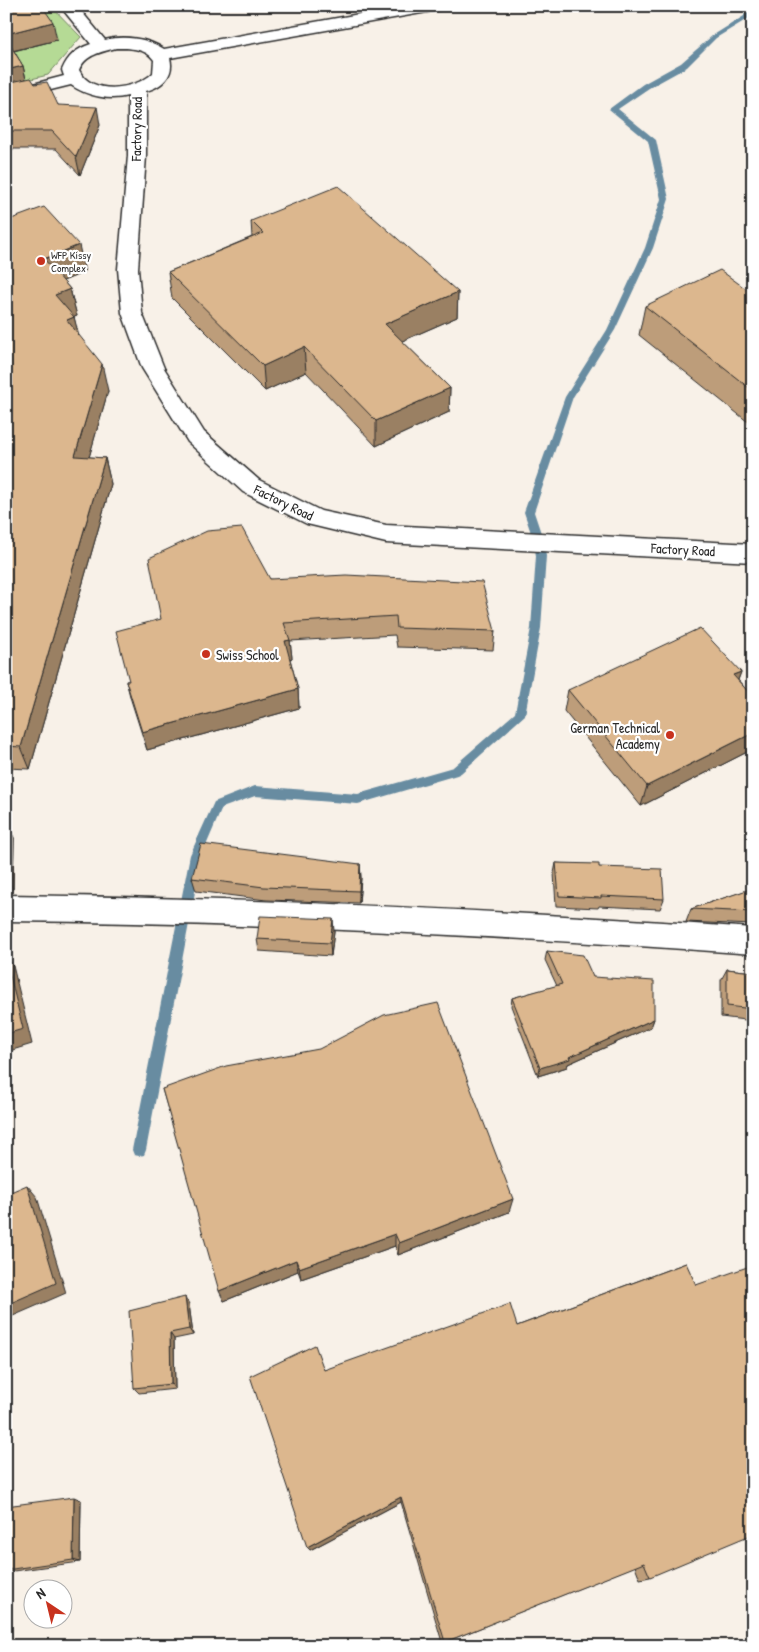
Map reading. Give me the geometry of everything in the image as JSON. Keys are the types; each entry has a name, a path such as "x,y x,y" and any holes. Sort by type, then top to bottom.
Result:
{"street":[{"path":"68,6 101,46"},
{"path":"160,55 433,6"},
{"path":"128,43 152,49 160,55 164,62 163,70 158,78 137,90 122,93 92,91 80,86 73,79 70,72 72,64 78,57 88,50 101,46 128,43"},
{"path":"6,96 73,79"},
{"name":"Factory Road","path":"137,90 137,156 128,269 132,313 153,368 196,437 251,486 314,518 386,534 753,553"},
{"path":"6,908 125,909 538,926 753,941"}],"green space":[{"path":"6,6 51,6 81,37 48,75 6,85"}],"building":[{"path":"6,6 42,6 53,22 6,34"},
{"path":"6,38 23,66 6,70"},
{"path":"31,78 35,84 47,82 58,105 97,107 76,157 52,131 6,131 6,83"},
{"path":"338,186 458,292 385,324 450,388 376,421 304,347 263,366 168,272 263,233 251,221"},
{"path":"44,207 79,245 44,259 70,289 55,295 74,317 67,320 102,364 75,456 105,458 21,747 6,746 6,221"},
{"path":"720,270 753,294 753,391 645,306"},
{"path":"242,528 270,579 346,575 482,582 495,631 397,628 396,616 284,623 290,640 285,641 298,689 142,732 126,681 129,681 116,631 161,619 149,558 207,531"},
{"name":"German Technical Academy","path":"700,628 741,672 733,675 753,697 753,733 647,786 568,690"},
{"path":"201,844 360,864 359,891 264,887 192,878"},
{"path":"556,863 599,864 599,867 662,869 664,899 559,896"},
{"path":"753,888 753,912 691,909"},
{"path":"260,916 333,919 330,943 257,939"},
{"path":"547,951 583,955 593,977 654,981 654,1019 569,1057 570,1059 540,1068 512,998 562,984"},
{"path":"6,959 23,1029 6,1034"},
{"path":"727,969 753,972 753,1009 727,1006"},
{"path":"438,1003 513,1199 399,1243 395,1234 299,1268 296,1260 219,1291 162,1089 226,1066 319,1049 384,1015"},
{"path":"27,1185 56,1283 6,1305 6,1194"},
{"path":"686,1263 696,1285 753,1265 753,1534 650,1577 644,1563 445,1642 401,1497 307,1547 250,1376 315,1345 324,1370 510,1304 517,1326"},
{"path":"185,1297 189,1329 170,1333 171,1384 134,1388 129,1311"},
{"path":"74,1497 73,1560 6,1570 6,1506"}],"waterway":[{"path":"139,1150 196,855 218,805 255,791 358,799 457,770 520,715 536,628 541,556 539,542 529,512 569,397 611,330 649,248 665,199 652,140 613,109 646,86 684,65 714,37 747,17 751,6"}],"place":[{"name":"WFP Kissy Complex","path":"41,261"},
{"name":"Swiss School","path":"206,654"},
{"name":"German Technical Academy","path":"670,735"}]}
